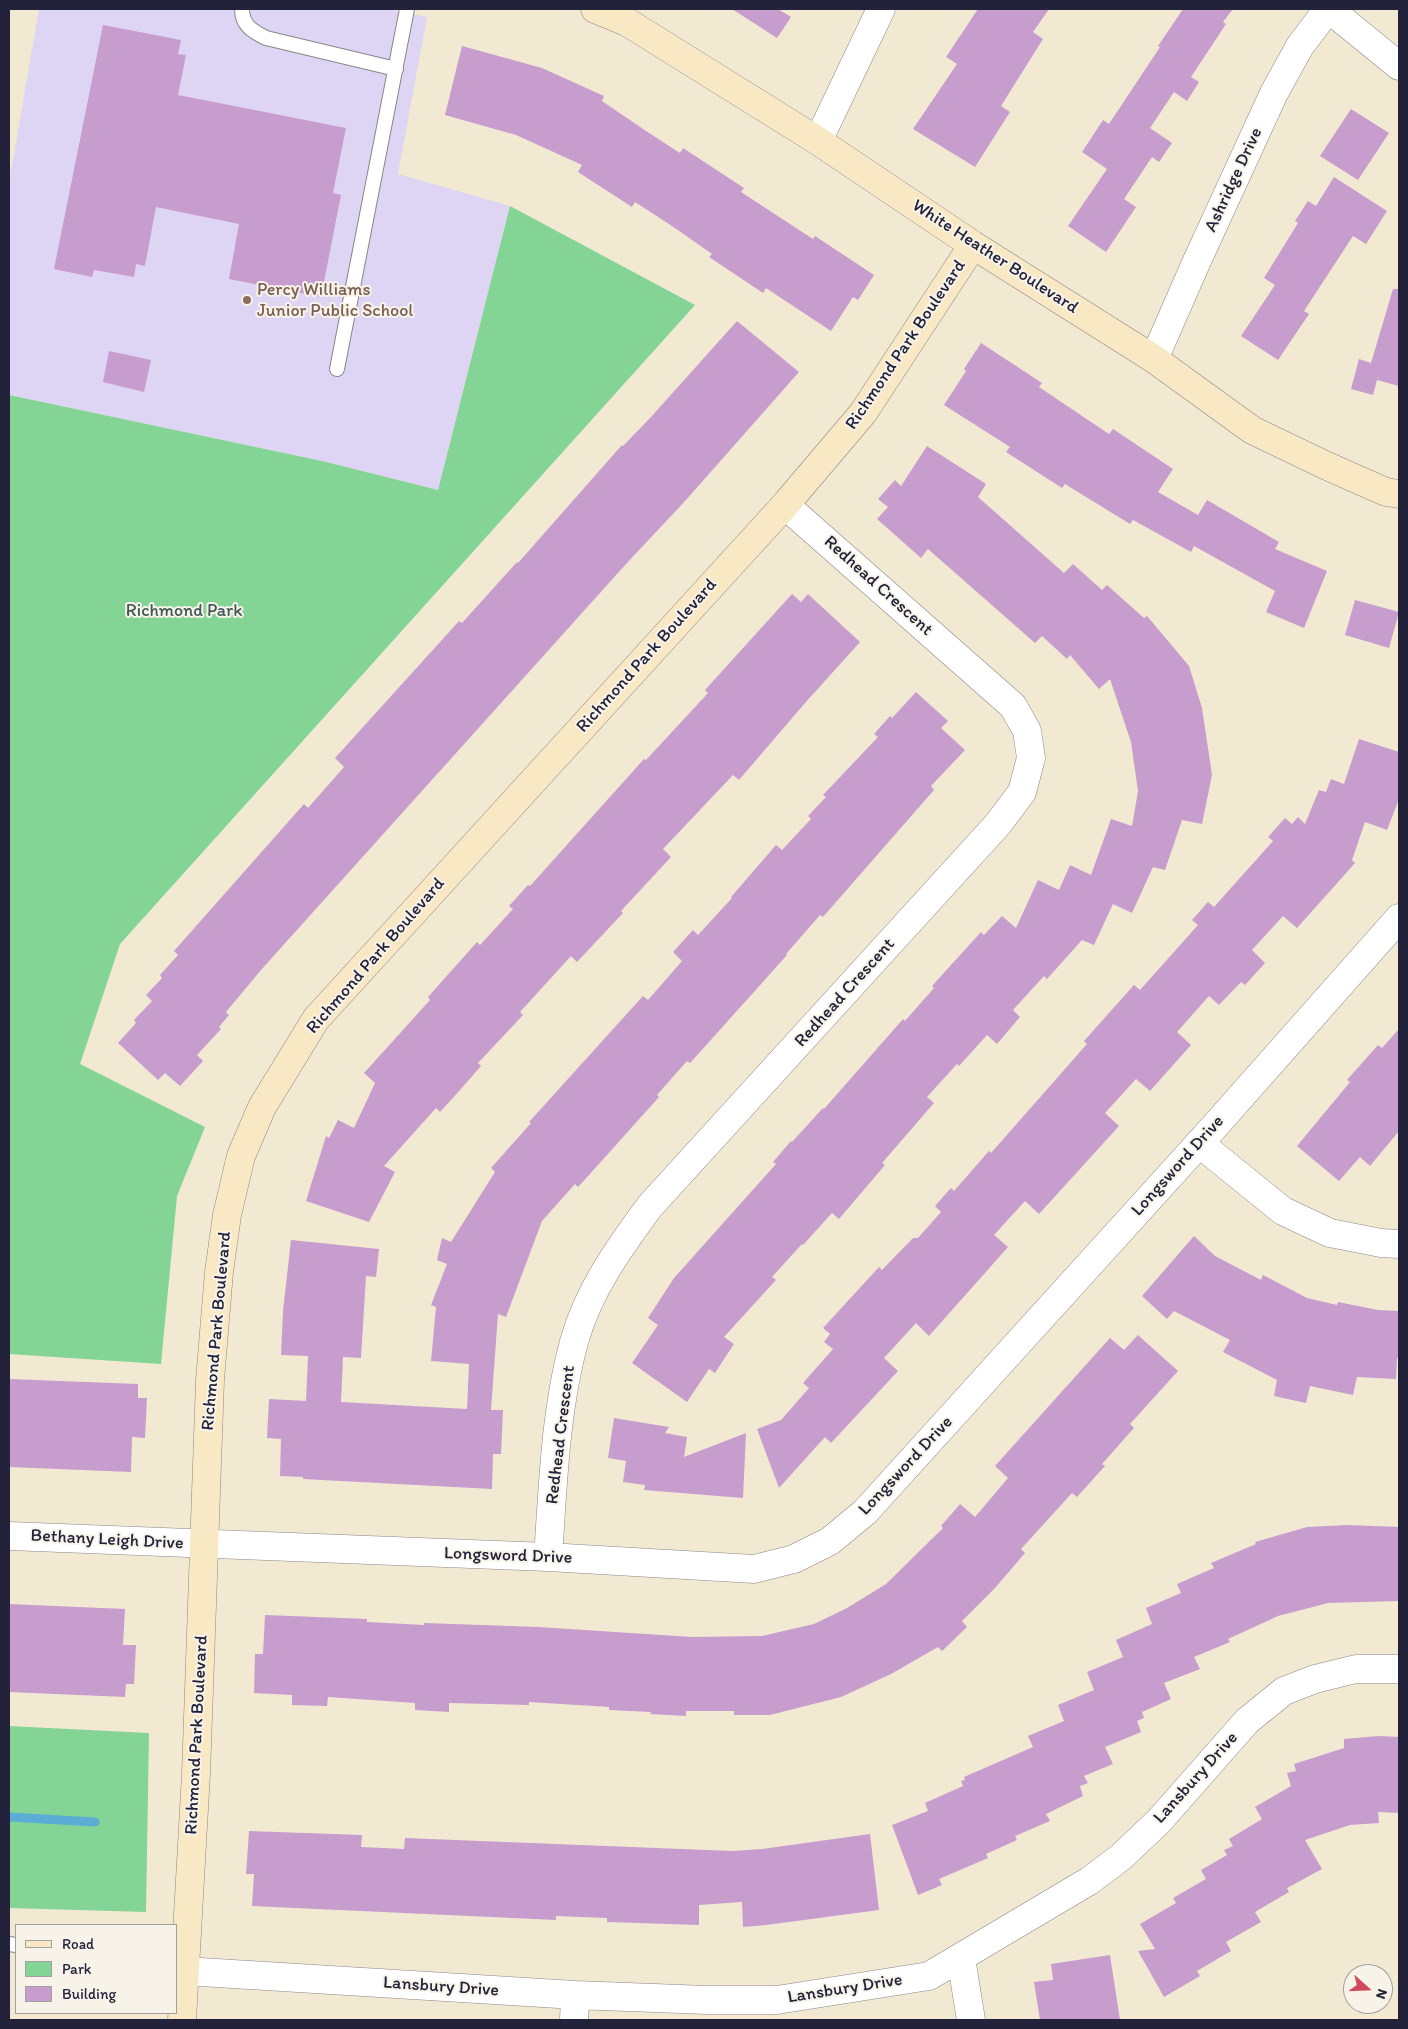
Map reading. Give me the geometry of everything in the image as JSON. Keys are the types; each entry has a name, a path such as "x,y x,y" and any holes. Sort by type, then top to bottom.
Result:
{"street":[{"name":"White Heather Boulevard","path":"595,9 627,22 818,141 973,245 1154,359 1252,430 1386,492 1399,494"},
{"path":"818,141 881,9"},
{"path":"1329,9 1399,66"},
{"name":"Ashridge Drive","path":"1154,359 1274,94 1300,46 1329,9"},
{"name":"Richmond Park Boulevard","path":"182,2020 182,1957 196,1774 210,1380 227,1215 241,1156 262,1107 316,1020 786,505 863,413 973,245"},
{"name":"Redhead Crescent","path":"548,1557 560,1413 574,1341 596,1287 620,1246 650,1206 998,824 1022,792 1031,758 1027,730 1013,706 786,505"},
{"name":"Longsword Drive","path":"205,1545 548,1557 754,1568 794,1559 830,1541 865,1512 1199,1143 1399,918"},
{"path":"1199,1143 1283,1211 1330,1233 1381,1243 1399,1244"},
{"name":"Bethany Leigh Drive","path":"9,1536 205,1545"},
{"name":"Lansbury Drive","path":"182,1957 575,2008 707,2000 740,1999 768,2001 930,1976 1088,1881 1121,1857 1159,1821 1247,1721 1284,1691 1315,1679 1356,1669 1399,1669"},
{"path":"961,1958 971,2020"}],"lane":[{"path":"242,9 246,24 253,32 266,38 396,69"},
{"path":"337,369 407,9"}],"shaded area":[{"name":"Percy Williams Junior Public School","path":"39,9 388,9 427,17 398,174 510,206 438,490 322,461 9,395 9,183"}],"green space":[{"name":"Richmond Park","path":"510,206 695,305 120,944 80,1064 205,1127 177,1196 161,1364 9,1354 9,395 322,461 438,490"},
{"path":"9,1726 149,1733 146,1912 9,1908"}],"building":[{"path":"732,9 778,9 791,17 777,38"},
{"path":"978,9 1049,9 1033,32 1043,39 1001,106 1010,112 975,167 913,129 957,64 946,57"},
{"path":"1183,9 1233,9 1223,22 1226,24 1191,77 1199,82 1187,101 1174,92 1150,128 1172,143 1159,162 1152,157 1124,199 1136,207 1106,252 1068,226 1107,169 1082,152 1103,120 1109,124"},
{"path":"103,25 181,40 178,54 186,55 178,95 346,128 333,193 341,195 321,297 229,279 239,224 156,207 145,266 136,264 134,277 94,270 92,277 54,269"},
{"path":"462,46 542,68 604,96 602,101 646,131 680,153 683,148 744,188 741,192 813,239 815,236 874,275 858,300 853,297 831,331 766,288 763,293 709,257 712,254 635,202 632,207 578,172 582,165 516,135 445,115"},
{"path":"1351,109 1389,133 1358,180 1320,156"},
{"path":"1334,177 1387,211 1366,244 1353,236 1304,311 1309,314 1278,360 1241,336 1275,285 1264,278 1298,223 1295,221 1308,201 1316,206"},
{"path":"1393,289 1399,289 1399,386 1377,380 1373,395 1351,389 1359,359 1371,363"},
{"path":"737,321 799,372 686,500 626,564 261,970 226,1012 229,1015 219,1027 221,1029 197,1055 203,1061 180,1086 165,1073 158,1080 118,1043 136,1023 134,1020 152,1001 146,995 162,978 160,975 178,955 174,951 304,804 308,808 344,767 335,758 459,621 462,623 518,563 622,445 651,417"},
{"path":"981,343 1042,383 1039,387 1109,434 1113,429 1173,469 1158,492 1198,515 1207,500 1279,542 1275,549 1327,571 1304,628 1266,612 1275,591 1194,546 1191,552 1133,520 1130,524 1065,484 1062,488 1006,452 1010,447 944,405"},
{"path":"109,351 151,360 144,392 103,382"},
{"path":"927,446 986,484 978,497 1064,573 1073,564 1102,590 1107,585 1144,618 1147,616 1189,666 1202,708 1212,775 1202,824 1182,820 1165,870 1153,867 1132,913 1113,904 1094,945 1082,940 1047,979 1044,976 1013,1010 1020,1017 997,1044 987,1035 927,1097 934,1103 882,1163 885,1165 839,1219 832,1213 802,1244 772,1277 776,1280 724,1337 734,1344 715,1373 709,1369 687,1402 632,1363 658,1325 648,1318 674,1278 776,1164 773,1162 791,1141 824,1109 903,1019 905,1021 934,988 932,986 981,932 984,935 1002,916 1016,928 1038,880 1059,890 1070,865 1091,875 1111,819 1132,826 1138,791 1131,742 1110,679 1099,689 1070,655 1067,659 1042,636 1035,643 928,549 921,558 877,519 888,507 878,499 895,480 901,486"},
{"path":"792,594 801,602 808,594 860,642 739,780 733,775 663,849 671,857 621,911 623,913 577,962 571,956 520,1012 523,1015 478,1063 481,1066 460,1090 440,1112 436,1108 384,1166 395,1172 369,1222 306,1201 326,1136 329,1138 338,1120 354,1128 375,1083 364,1073 430,1000 428,997 477,942 480,945 513,909 509,906 528,885 530,886 644,759 646,760 708,693 705,690"},
{"path":"1355,600 1399,612 1389,648 1345,635"},
{"path":"916,692 948,721 941,728 965,750 931,786 934,790 823,917 820,915 787,955 690,1063 687,1061 657,1095 659,1097 589,1175 578,1187 575,1184 542,1221 506,1317 498,1314 491,1410 503,1410 501,1454 493,1454 492,1489 303,1479 303,1477 280,1476 281,1439 267,1438 269,1399 306,1401 308,1356 281,1355 283,1311 291,1240 379,1249 376,1277 366,1276 361,1358 343,1357 341,1402 467,1409 469,1364 431,1361 436,1307 431,1305 447,1264 437,1260 442,1238 451,1242 495,1172 491,1168 531,1123 529,1122 643,996 648,1000 682,961 673,952 693,930 698,935 776,845 782,850 811,819 808,816 826,797 823,795 878,737 874,734 890,716 892,718"},
{"path":"1359,739 1399,752 1399,799 1387,830 1365,822 1352,860 1355,863 1297,928 1283,916 1252,950 1265,963 1245,985 1241,982 1219,1005 1209,996 1177,1032 1191,1045 1150,1091 1136,1079 1105,1113 1119,1126 1039,1214 1025,1201 994,1235 1008,1247 929,1336 916,1323 884,1358 898,1371 831,1443 825,1437 779,1488 757,1429 781,1420 809,1388 803,1383 833,1349 824,1342 830,1334 823,1328 879,1267 882,1270 913,1238 918,1238 941,1212 935,1206 951,1188 954,1191 989,1151 991,1153 1087,1044 1084,1041 1134,985 1140,990 1198,925 1192,920 1208,902 1214,907 1273,841 1268,837 1285,818 1292,824 1298,817 1305,824 1319,790 1326,792 1331,779 1344,784"},
{"path":"1399,1029 1399,1131 1370,1166 1360,1157 1339,1181 1297,1146 1350,1082 1347,1080 1378,1045 1382,1048"},
{"path":"1194,1236 1215,1256 1261,1280 1263,1275 1307,1298 1337,1305 1338,1302 1378,1310 1399,1311 1399,1358 1397,1358 1396,1379 1357,1377 1353,1395 1310,1386 1306,1403 1274,1396 1277,1380 1223,1352 1230,1340 1174,1311 1167,1319 1142,1296"},
{"path":"1138,1335 1178,1371 1130,1424 1134,1428 1102,1464 1105,1466 1077,1497 1072,1493 1021,1549 1025,1553 995,1588 962,1621 967,1627 942,1651 938,1647 891,1674 841,1697 770,1715 734,1715 734,1711 686,1711 686,1716 609,1710 609,1707 529,1702 529,1705 449,1703 449,1712 415,1710 415,1703 328,1697 327,1706 292,1705 292,1695 254,1693 255,1654 263,1654 265,1615 367,1619 367,1622 424,1625 424,1623 539,1627 692,1637 762,1636 814,1624 847,1608 886,1584 943,1528 941,1526 960,1504 975,1517 1008,1478 995,1466 1110,1338 1124,1350"},
{"path":"9,1379 138,1384 138,1398 147,1398 145,1438 132,1437 131,1472 9,1467"},
{"path":"614,1418 669,1427 665,1433 687,1437 684,1457 746,1433 743,1498 644,1490 645,1485 623,1482 626,1461 608,1458"},
{"path":"1347,1525 1399,1527 1399,1601 1328,1603 1278,1616 1228,1639 1230,1642 1194,1657 1200,1669 1164,1683 1171,1699 1142,1712 1144,1718 1137,1721 1141,1732 1105,1747 1113,1764 1084,1776 1088,1783 1080,1786 1083,1796 1046,1814 1050,1821 1015,1836 1017,1840 986,1854 988,1858 939,1879 942,1885 918,1895 892,1825 928,1811 925,1803 963,1786 961,1781 965,1780 964,1777 1033,1747 1028,1736 1064,1721 1058,1705 1094,1690 1087,1672 1123,1657 1116,1640 1152,1624 1146,1608 1181,1593 1177,1584 1214,1568 1211,1563 1256,1544 1255,1542 1307,1527"},
{"path":"9,1604 125,1609 123,1645 136,1645 134,1684 126,1684 125,1697 9,1692"},
{"path":"1379,1736 1399,1737 1399,1813 1378,1812 1379,1823 1350,1825 1305,1840 1322,1869 1287,1888 1289,1892 1255,1912 1261,1922 1226,1942 1231,1951 1197,1971 1200,1976 1164,1997 1138,1951 1155,1949 1140,1924 1176,1903 1173,1898 1206,1879 1201,1870 1227,1855 1224,1850 1233,1846 1229,1839 1262,1819 1255,1807 1291,1786 1287,1773 1296,1771 1294,1764 1344,1748 1344,1739"},
{"path":"249,1831 362,1835 361,1847 404,1849 405,1838 732,1851 762,1849 870,1834 879,1910 743,1927 742,1902 699,1905 699,1925 607,1922 607,1918 556,1916 556,1920 252,1906 254,1874 246,1874"},
{"path":"1110,1955 1120,2020 1040,2020 1034,1982 1053,1980 1051,1964"}],"waterway":[{"path":"9,1817 95,1822"}],"place":[{"name":"Percy Williams Junior Public School","path":"247,300"}]}
